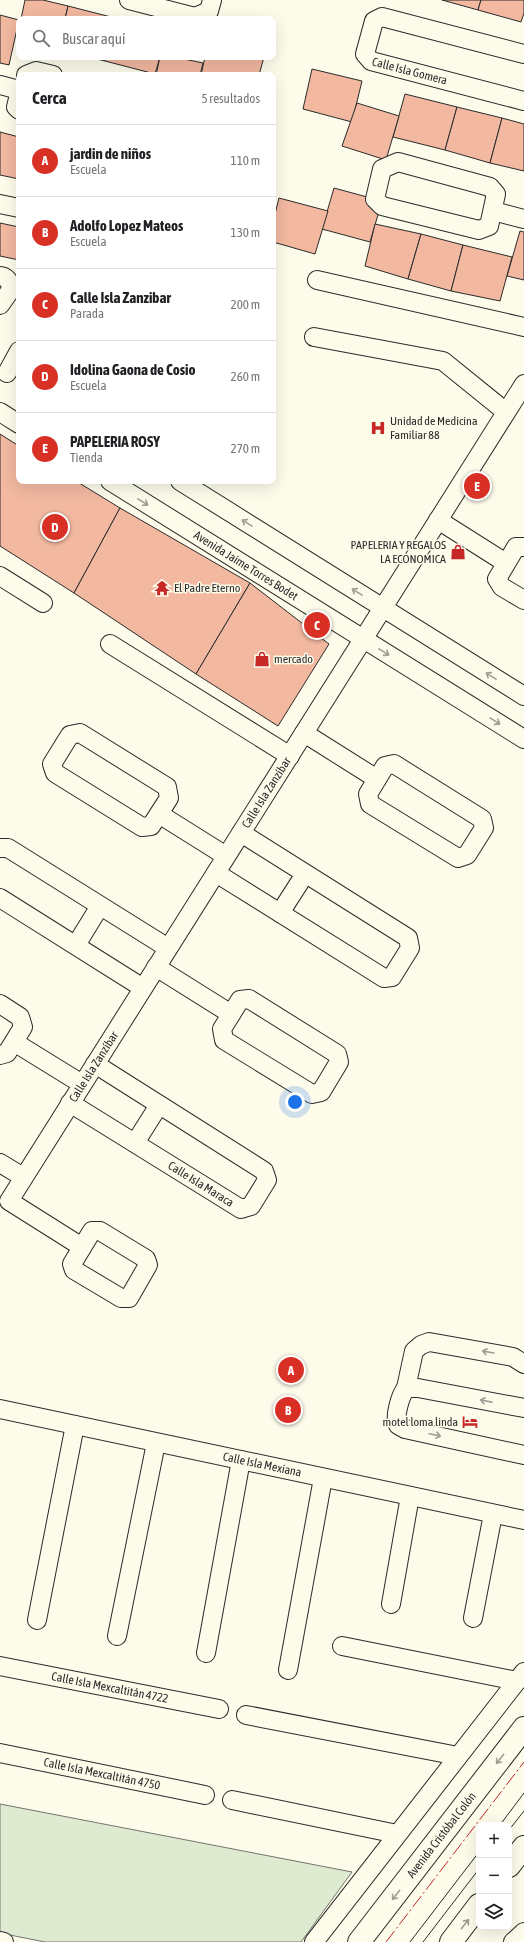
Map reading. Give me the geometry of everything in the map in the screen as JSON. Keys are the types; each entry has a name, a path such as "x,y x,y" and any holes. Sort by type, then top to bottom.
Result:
{"main road":[{"name":"Avenida Cristóbal Colón","path":"360,1942 524,1728"},
{"path":"512,1862 524,1847"},
{"path":"450,1942 476,1909"}],"street":[{"path":"129,0 191,16"},
{"path":"197,16 208,11 212,0"},
{"name":"Calle Isla Gomera","path":"524,54 382,17 374,21 365,54 371,61 524,100"},
{"path":"0,85 16,89"},
{"path":"398,162 490,187 496,194 493,211 489,226 479,230 382,206 375,199 382,169 398,162"},
{"path":"0,204 16,207"},
{"path":"493,211 524,219"},
{"path":"0,276 3,276 10,282 12,288 0,305"},
{"path":"317,280 524,327"},
{"path":"314,337 443,362 506,412"},
{"path":"9,374 16,358"},
{"name":"Calle Isla Zanzíbar","path":"82,1247 9,1201 506,412 524,386"},
{"path":"0,412 16,422"},
{"name":"Avenida Jaime Torres Bodet","path":"115,484 524,739"},
{"path":"185,484 524,696"},
{"path":"438,520 506,563"},
{"path":"524,547 516,547 497,579 502,587 524,600"},
{"path":"0,576 43,603"},
{"path":"110,644 290,756"},
{"path":"80,733 167,787 170,798 159,814 151,826 142,827 55,772 52,764 70,735 80,733"},
{"path":"304,734 377,779"},
{"path":"394,764 482,819 484,828 467,855 458,858 370,804 368,794 377,779 385,766 394,764"},
{"path":"159,814 226,856"},
{"path":"216,873 384,978 392,977 410,948 408,938 241,833"},
{"path":"0,848 8,848 168,948"},
{"path":"280,913 305,874"},
{"path":"0,898 143,988"},
{"path":"76,945 100,906"},
{"path":"156,967 231,1014"},
{"path":"249,999 337,1054 339,1062 321,1092 312,1094 224,1040 222,1029 231,1014 240,1000 249,999"},
{"path":"0,1004 20,1017 23,1027 7,1053 0,1055"},
{"path":"14,1042 82,1084"},
{"name":"Calle Isla Maraca","path":"70,1103 241,1209 251,1206 267,1180 264,1171 95,1064"},
{"path":"135,1143 159,1105"},
{"path":"0,1163 23,1177"},
{"path":"524,1364 513,1357 429,1342 421,1345 414,1351 406,1388 403,1392 396,1419 398,1425 402,1428 524,1455"},
{"path":"406,1388 418,1388 524,1408"},
{"name":"Calle Isla Mexiana","path":"0,1409 524,1520"},
{"path":"37,1620 75,1425"},
{"path":"117,1636 156,1443"},
{"path":"206,1653 241,1460"},
{"path":"288,1670 323,1478"},
{"path":"391,1604 410,1496"},
{"path":"474,1618 493,1514"},
{"path":"314,1942 520,1676 342,1646"},
{"name":"Calle Isla Mexcaltitán 4722","path":"0,1666 219,1709"},
{"path":"246,1714 458,1756"},
{"name":"Calle Isla Mexcaltitán 4750","path":"0,1753 204,1795"},
{"path":"232,1800 397,1834"},
{"path":"513,1942 524,1932"},
{"path":"0,1941 4,1942"}],"green space":[{"path":"0,1804 352,1872 301,1942 45,1942 0,1933"}],"building":[{"path":"25,0 43,0 68,6 66,16 22,16"},
{"path":"442,0 481,0 478,10"},
{"path":"481,0 524,0 524,13 521,22 478,10"},
{"path":"68,6 107,16 66,16"},
{"path":"0,15 16,19 16,34 9,65 0,63"},
{"path":"159,60 156,72 147,72 105,61"},
{"path":"159,60 189,60 203,63 201,72 157,72"},
{"path":"204,60 263,60 260,72 202,72"},
{"path":"312,69 362,81 352,122 303,109"},
{"path":"405,94 457,107 445,150 393,137"},
{"path":"357,103 399,116 386,160 342,146"},
{"path":"457,107 502,118 490,163 445,150"},
{"path":"502,118 524,124 524,171 490,163"},
{"path":"0,132 16,136 16,178 0,175"},
{"path":"334,188 382,201 370,242 322,229"},
{"path":"279,198 328,211 315,254 276,243 276,210"},
{"path":"0,223 16,226 16,259 0,256"},
{"path":"375,224 421,234 408,279 365,266"},
{"path":"520,231 524,232 524,280 507,276"},
{"path":"421,234 463,245 451,291 408,279"},
{"path":"463,245 512,257 500,301 451,291"},
{"path":"0,434 16,444 16,484 81,484 120,508 74,593 0,546"},
{"name":"El Padre Eterno","path":"120,508 250,583 196,674 74,593"},
{"name":"mercado","path":"250,583 329,644 278,726 196,674"}],"tram line":[{"path":"502,1822 524,1793"},
{"path":"512,1826 524,1811"},
{"path":"410,1942 476,1856"},
{"path":"423,1942 476,1873"}],"power":[{"path":"386,1942 524,1762"}],"place":[{"name":"Unidad de Medicina Familiar 88","path":"378,428"},
{"name":"PAPELERIA ROSY","path":"477,486"},
{"name":"Idolina Gaona de Cosio","path":"55,527"},
{"name":"PAPELERIA Y REGALOS LA ECONOMICA","path":"458,552"},
{"name":"El Padre Eterno","path":"162,588"},
{"name":"Calle Isla Zanzibar","path":"317,625"},
{"name":"mercado","path":"262,659"},
{"name":"jardin de niños","path":"291,1370"},
{"name":"Adolfo Lopez Mateos","path":"288,1410"},
{"name":"motel loma linda","path":"470,1422"}]}
